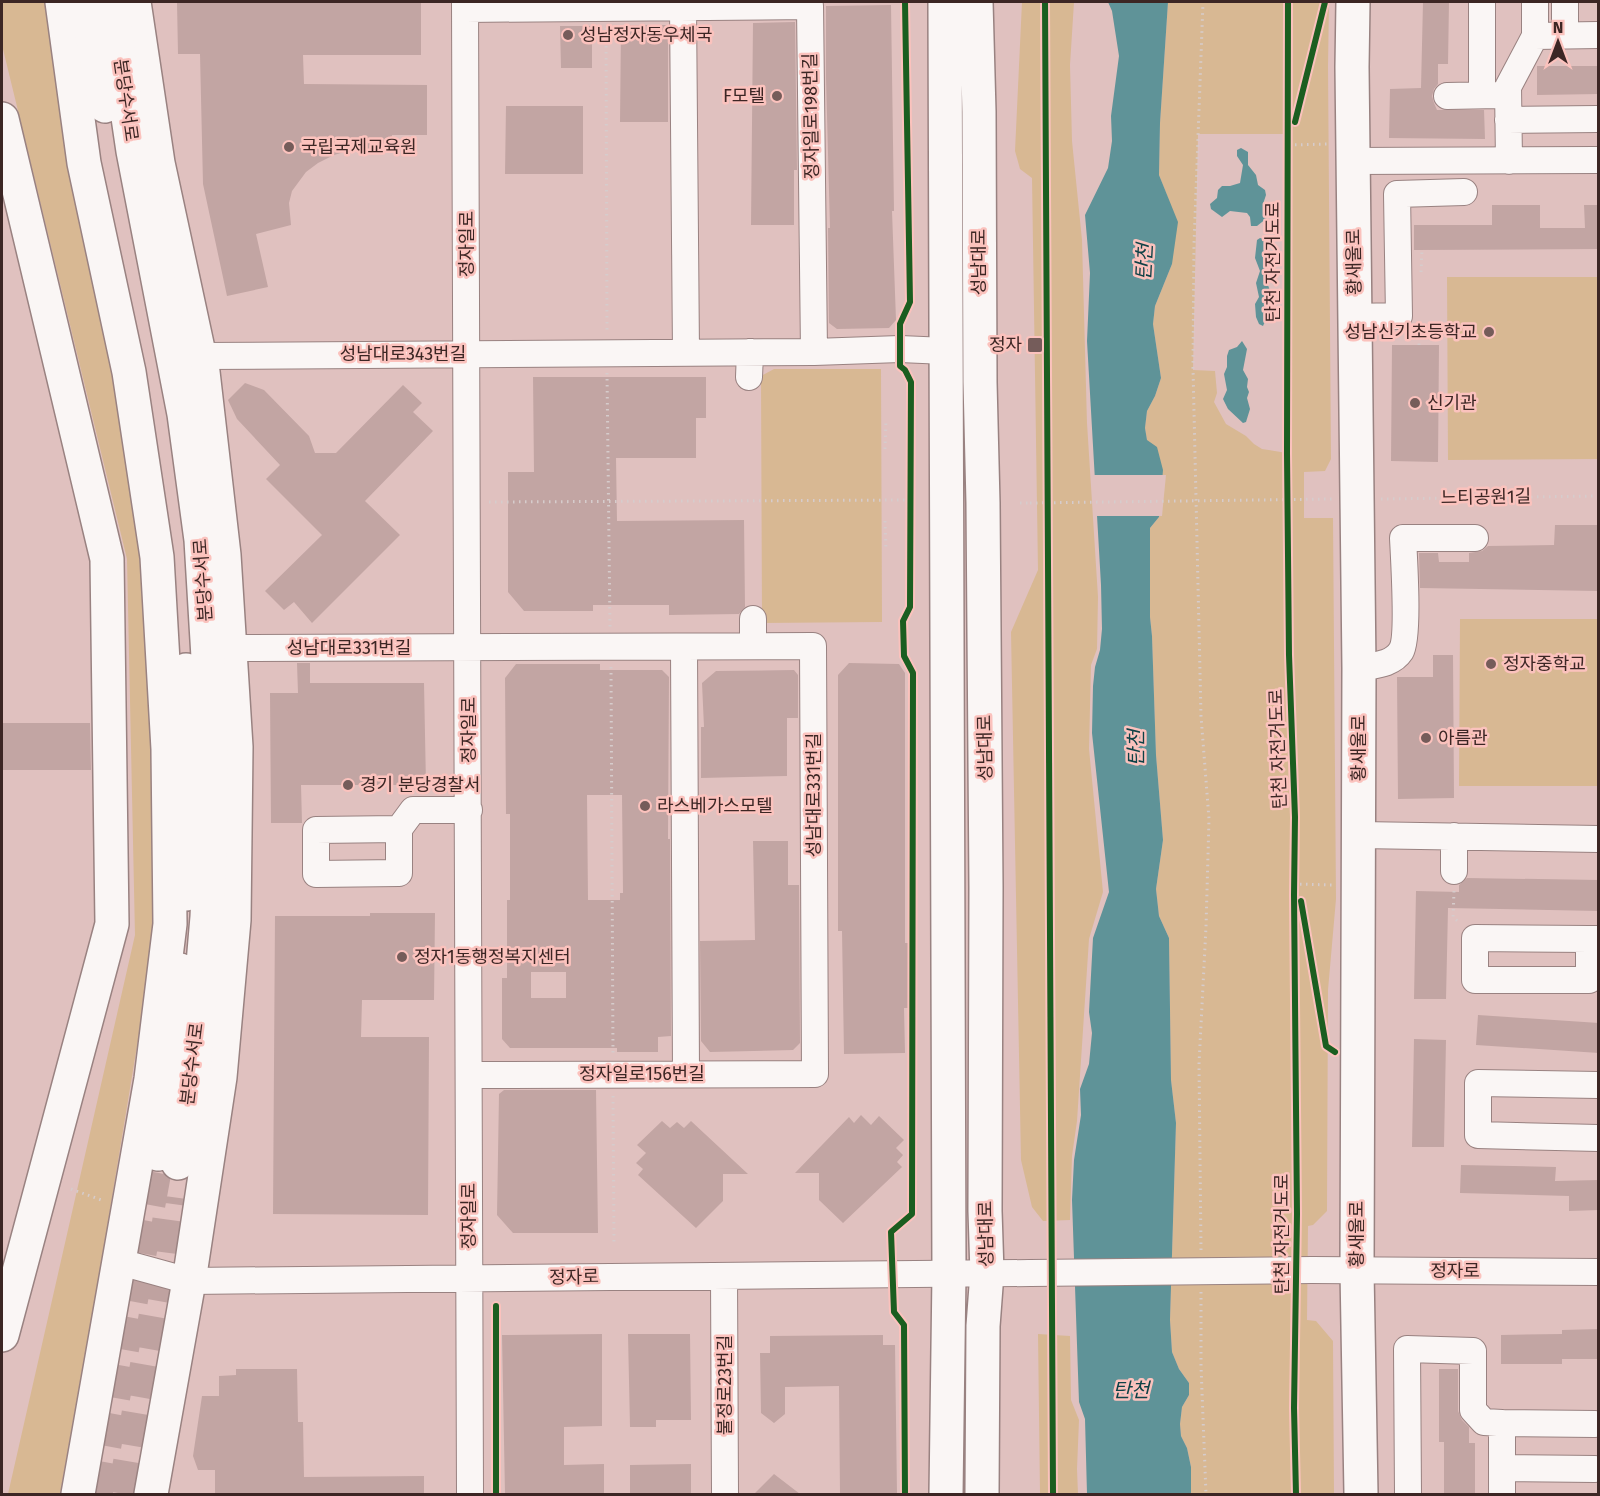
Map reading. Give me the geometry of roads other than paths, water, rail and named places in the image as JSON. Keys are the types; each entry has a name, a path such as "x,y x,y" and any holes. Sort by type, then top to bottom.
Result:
{"main road":[{"name":"분당수서로","path":"71,5 96,55 162,418 181,541 186,676 186,920 167,1162 194,1069 207,917 212,803 208,674 201,540 183,414 134,151 111,2"},
{"path":"134,2 158,164 200,356 224,555 236,747 234,920 220,1077 189,1281 152,1494"},
{"name":"성남대로","path":"945,2 949,1274 946,1494"},
{"name":"성남대로","path":"976,2 986,875 985,1211 987,1273 983,1326 982,1494"},
{"name":"황새울로","path":"1353,2 1343,152 1355,317 1360,835 1357,1271 1361,1494"},
{"path":"71,5 84,163 129,372 157,557 168,749 170,924 151,1079 78,1494"},
{"path":"2,119 107,559 112,924 2,1335"}],"street":[{"path":"1482,2 1482,95"},
{"path":"1509,160 1508,87 1535,36 1535,2"},
{"path":"1565,2 1565,35"},
{"name":"정자일로198번길","path":"466,5 606,8 810,6 814,352"},
{"name":"정자일로","path":"466,5 470,1494"},
{"path":"683,8 686,353"},
{"path":"1535,36 1599,35"},
{"path":"1447,96 1482,95 1508,108 1599,119"},
{"path":"1343,152 1509,160 1599,160"},
{"path":"1355,317 1399,316 1397,195 1464,192"},
{"name":"성남대로343번길","path":"200,356 686,353 750,365 814,352 946,351"},
{"path":"1359,668 1388,663 1402,650 1405,630 1403,538 1475,538"},
{"path":"753,619 753,646"},
{"name":"성남대로331번길","path":"231,648 813,646 815,1074"},
{"path":"684,647 686,1074"},
{"path":"399,829 413,810 469,810"},
{"path":"1360,835 1599,839"},
{"path":"1454,836 1454,871"},
{"path":"1475,938 1594,939 1589,980 1475,980 1475,938"},
{"name":"정자일로156번길","path":"470,1075 815,1074"},
{"path":"1599,1085 1478,1083 1478,1135 1599,1138"},
{"name":"정자로","path":"120,1262 189,1281 1312,1270 1599,1272"},
{"name":"불정로23번길","path":"724,1276 725,1494"},
{"path":"1408,1494 1407,1349 1473,1350 1473,1410 1484,1422 1594,1424"},
{"path":"1502,1423 1502,1494"},
{"path":"1502,1468 1594,1469"}],"water":[{"name":"탄천","path":"1108,2 1168,2 1159,175 1178,222 1172,264 1155,306 1153,324 1161,378 1147,411 1145,428 1147,440 1157,447 1163,470 1159,517 1150,528 1150,617 1156,755 1163,840 1156,889 1159,916 1169,938 1171,1080 1176,1123 1170,1320 1172,1352 1179,1369 1189,1383 1189,1395 1182,1407 1180,1424 1181,1436 1187,1448 1191,1467 1191,1494 1087,1494 1085,1419 1079,1402 1072,1200 1074,1160 1081,1115 1080,1089 1089,1064 1092,1033 1089,1012 1093,938 1109,892 1092,733 1093,686 1102,629 1087,341 1090,273 1085,215 1108,168 1112,141 1111,116 1119,56 1112,11"},
{"path":"1241,148 1248,152 1248,165 1256,175 1258,185 1265,190 1263,204 1267,218 1257,226 1251,226 1247,213 1230,211 1222,217 1211,209 1210,204 1217,198 1218,190 1222,186 1240,183 1243,165 1237,156 1237,150"},
{"path":"1260,238 1267,240 1264,255 1268,264 1266,279 1271,294 1264,308 1267,317 1263,326 1259,324 1256,317 1255,304 1259,297 1256,283 1260,271 1255,258 1257,240"},
{"path":"1242,341 1247,349 1243,370 1248,379 1247,398 1250,409 1246,422 1243,423 1228,409 1223,399 1227,390 1224,374 1227,367 1227,356 1229,350 1237,347"}],"tunnel":[{"path":"96,1494 157,1160"},
{"path":"124,1494 158,1300 172,1197"}],"place":[{"name":"성남정자동우체국","path":"568,35"},
{"name":"F모텔","path":"777,96"},
{"name":"국립국제교육원","path":"289,147"},
{"name":"성남신기초등학교","path":"1489,332"},
{"name":"정자","path":"1035,345"},
{"name":"신기관","path":"1415,403"},
{"name":"정자중학교","path":"1491,664"},
{"name":"아름관","path":"1426,738"},
{"name":"경기 분당경찰서","path":"348,785"},
{"name":"라스베가스모텔","path":"645,806"},
{"name":"정자1동행정복지센터","path":"402,957"}]}
